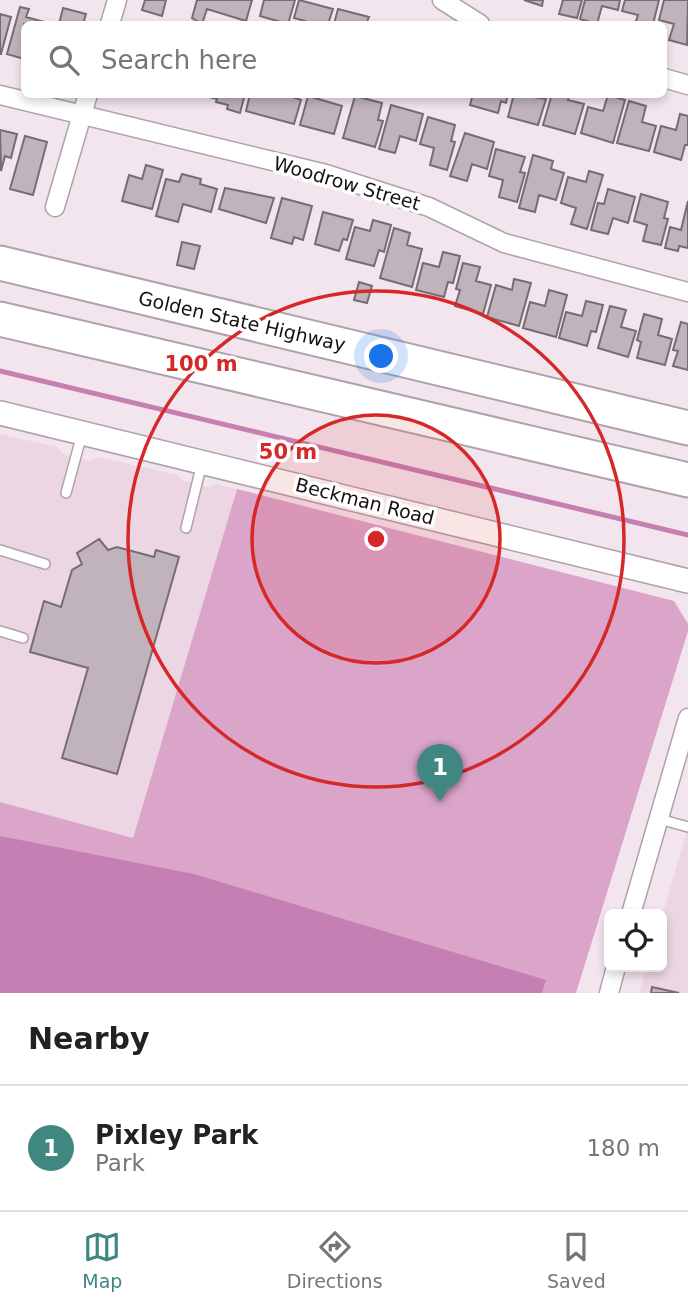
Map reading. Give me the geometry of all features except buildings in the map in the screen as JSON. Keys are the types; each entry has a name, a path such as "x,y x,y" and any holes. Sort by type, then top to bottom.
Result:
{"highway":[{"name":"Golden State Highway","path":"0,263 688,428"},
{"path":"0,319 688,480"}],"street":[{"path":"111,21 117,0"},
{"path":"442,0 475,21"},
{"path":"667,79 688,85"},
{"name":"Woodrow Street","path":"0,95 326,174 429,207 504,243 688,292"},
{"path":"55,207 87,98"},
{"name":"Beckman Road","path":"0,413 688,581"},
{"path":"632,909 688,718"},
{"path":"609,993 615,972"}],"lane":[{"path":"66,493 82,432"},
{"path":"186,528 203,461"},
{"path":"0,550 45,564"},
{"path":"0,631 23,638"},
{"path":"659,819 688,827"}],"shaded area":[{"path":"0,434 57,447 63,454 91,461 98,457 177,475 182,480 208,487 217,484 237,489 133,838 0,802"},
{"path":"237,489 674,601 688,624 688,631 576,993 0,993 0,802 133,838"},
{"path":"688,827 688,993 639,993 645,972 667,972 667,909 664,909"},
{"path":"0,836 194,874 546,980 542,993 0,993"}],"waterway":[{"path":"0,371 688,535"}],"place":[{"name":"Pixley Park","path":"440,802"}]}
